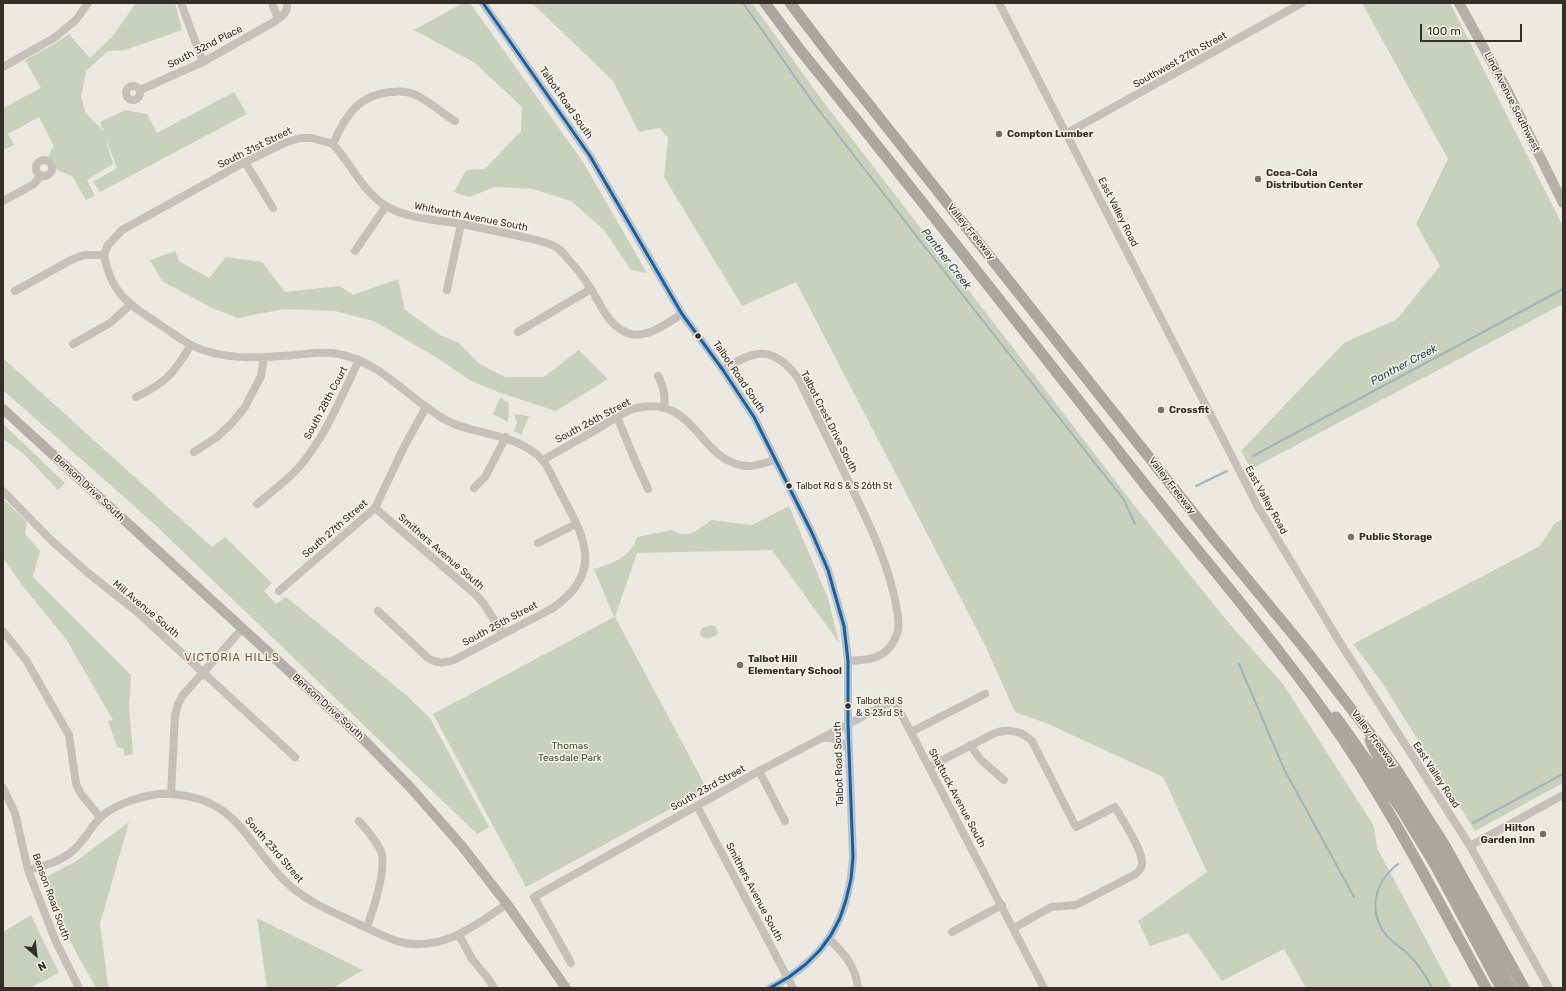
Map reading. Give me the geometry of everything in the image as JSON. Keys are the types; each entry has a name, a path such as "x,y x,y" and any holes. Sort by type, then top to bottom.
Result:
{"highway":[{"name":"Valley Freeway","path":"765,3 801,51 1140,479 1272,640 1327,716 1373,785 1399,829 1486,988"},
{"name":"Valley Freeway","path":"790,3 1214,539 1305,649 1396,769 1444,844 1524,988"},
{"path":"1272,640 1282,646 1309,679 1401,809 1435,865 1502,988"},
{"path":"1363,725 1376,756 1420,824 1511,988"},
{"path":"1467,953 1482,988"}],"main road":[{"name":"Lind Avenue Southwest","path":"1459,3 1508,92 1563,203"},
{"name":"Benson Drive South","path":"3,409 363,740 405,782 461,845 507,904 566,988"}],"street":[{"path":"3,66 54,38 76,20 88,3"},
{"path":"181,3 203,62"},
{"path":"272,3 278,20 286,12 287,3"},
{"name":"Talbot Road South","path":"483,3 590,156 682,314 723,370 754,417 812,533 828,570 844,626 848,661 848,724 853,857 852,876 843,912 829,939 814,957 801,969 788,979 770,988"},
{"name":"East Valley Road","path":"999,3 1258,507 1335,635 1470,846 1549,988"},
{"name":"Southwest 27th Street","path":"1067,134 1302,3"},
{"name":"South 32nd Place","path":"140,90 203,62 278,20"},
{"path":"333,144 341,127 360,103 369,96 383,92 408,92 417,96 455,122"},
{"name":"South 31st Street","path":"104,255 108,245 122,230 245,162 300,138 312,138 333,144"},
{"name":"Whitworth Avenue South","path":"333,144 344,157 362,184 386,206 425,218 462,224 545,242 558,248 573,264 591,289 611,322 627,333 635,335 645,334 655,330 682,314"},
{"path":"245,162 273,208"},
{"path":"3,201 34,184 39,180 41,175"},
{"path":"355,251 386,206"},
{"path":"447,290 462,224"},
{"path":"15,291 71,260 84,255 104,255 110,279 130,305 191,345 219,354 264,358 319,353 342,354 374,367 445,420 506,437 524,446 543,460"},
{"path":"518,332 591,289"},
{"path":"73,344 110,323 130,305"},
{"path":"136,397 155,388 169,377 178,367 191,345"},
{"name":"Talbot Crest Drive South","path":"723,370 750,355 763,353 774,356 791,369 798,378 883,554 895,599 898,633 887,651 878,657 868,660 848,661"},
{"path":"194,452 217,436 232,423 245,407 261,376 264,358"},
{"name":"South 28th Court","path":"257,504 290,476 313,450 359,360"},
{"path":"658,376 666,397 664,408"},
{"name":"South 26th Street","path":"543,460 617,417 635,408 650,406 664,408 682,416 692,425 709,446 728,461 740,465 752,466 775,460"},
{"name":"South 27th Street","path":"279,591 376,508 404,447 426,407"},
{"path":"617,417 636,465 648,489"},
{"path":"474,488 485,477 506,437"},
{"name":"South 25th Street","path":"378,610 428,658 435,662 445,663 454,660 553,608 569,593 582,574 584,564 584,545 576,524 543,460"},
{"name":"Mill Avenue South","path":"3,492 51,540 88,573 135,610 295,757"},
{"name":"Smithers Avenue South","path":"376,508 476,595 484,604 503,634"},
{"path":"538,543 576,524"},
{"path":"28,870 60,860 69,854 84,840 100,817 115,808 137,799 153,795 171,794 175,716 178,704 183,695 242,629"},
{"path":"3,631 26,660 69,735 76,784 81,794 100,817"},
{"path":"911,732 984,694"},
{"name":"South 23rd Street","path":"571,963 534,896 759,771 894,700"},
{"name":"Shattuck Avenue South","path":"894,700 1044,988"},
{"path":"929,767 970,745 1003,730 1012,730 1026,735 1032,741 1076,827 1116,807 1141,853 1142,864 1140,870 1134,875 1076,904 1051,907 1014,928"},
{"path":"822,738 830,737 840,741 849,750"},
{"path":"970,745 985,763 1004,780"},
{"path":"759,771 785,821"},
{"name":"Benson Road South","path":"3,788 15,813 28,870 56,942 79,988"},
{"name":"South 23rd Street","path":"171,794 200,799 226,812 239,824 281,877 297,893 319,906 399,941 414,944 430,943 459,935 507,904"},
{"path":"1470,846 1563,795"},
{"name":"Smithers Avenue South","path":"697,806 793,988"},
{"path":"359,821 377,844 383,860 376,900 367,927"},
{"path":"952,932 1002,905"},
{"path":"459,935 472,960 488,977 494,988"},
{"path":"829,939 842,950 848,958 853,969 858,988"}],"green space":[{"path":"136,3 175,3 182,30 125,50 108,51 86,71 81,98 86,113 103,131 100,122 125,110 147,114 157,133 234,92 247,114 100,192 93,182 117,168 105,137 113,164 87,180 95,196 86,200 72,176 57,170 54,161 48,156 54,146 39,117 8,134 14,145 3,150 3,108 41,88 25,60 69,34 90,58 112,37"},
{"path":"463,3 470,3 583,162 647,273 631,270 604,230 571,201 533,189 495,187 469,197 454,192 466,170 485,169 521,131 522,107 475,63 414,30"},
{"path":"532,3 752,3 819,96 1134,505 1227,621 1283,684 1374,826 1377,848 1452,988 1306,988 1284,949 1222,981 1188,933 1150,946 1138,921 1207,872 1163,777 1046,723 1015,712 986,647 796,282 742,306 664,177 668,138 660,128 639,132 613,81"},
{"path":"1362,3 1450,3 1563,226 1563,304 1251,469 1241,451 1344,343 1397,319 1440,266 1416,224 1448,159"},
{"path":"175,251 179,261 209,278 226,257 262,262 285,292 340,286 353,295 398,279 405,310 440,335 459,343 478,363 505,377 544,377 579,350 608,379 556,411 503,394 471,381 439,359 374,321 335,311 284,309 238,318 212,308 162,281 150,260"},
{"path":"3,358 212,547 225,537 272,583 264,591 276,604 286,597 406,695 430,718 489,827 477,834 151,521 3,390"},
{"path":"500,397 509,403 508,422 493,414"},
{"path":"514,414 529,416 521,435 514,431 517,423"},
{"path":"3,424 65,483 58,490 24,454 3,439"},
{"path":"3,499 27,522 25,534 40,551 33,577 131,675 129,707 133,754 124,756 124,749 117,747 108,721 113,720 66,639 22,585 3,558"},
{"name":"Thomas Teasdale Park","path":"789,506 828,598 839,643 772,550 637,553 615,617 707,789 526,887 433,714 614,617 594,569 620,559 630,550 637,537 672,530 678,533 688,534 697,530 711,520 752,525"},
{"path":"1563,519 1563,783 1475,831 1381,681 1353,644 1540,546 1555,523"},
{"path":"711,625 716,627 718,633 707,639 701,636 700,632 702,628"},
{"path":"129,822 100,924 108,985 111,988 96,988 66,934 42,879 75,862"},
{"path":"31,915 59,973 30,988 3,988 3,932"},
{"path":"257,918 363,970 333,988 267,988"}],"waterway":[{"name":"Panther Creek","path":"743,3 814,104 1124,500 1135,524"},
{"name":"Panther Creek","path":"1253,456 1563,289"},
{"name":"Panther Creek","path":"1196,486 1227,471"},
{"path":"1239,664 1284,769 1354,897"},
{"path":"1473,823 1563,774"},
{"path":"1398,864 1390,871 1379,888 1375,906 1377,916 1380,926 1386,935 1413,959 1432,988"}],"transit line":[{"path":"483,3 590,156 682,314 723,370 754,417 812,533 828,570 844,626 848,661 848,724 853,857 851,879 840,918 831,935 820,950 806,964 789,977 770,988"}],"place":[{"name":"Compton Lumber","path":"999,134"},
{"name":"Coca-Cola Distribution Center","path":"1258,179"},
{"name":"Crossfit","path":"1161,410"},
{"name":"Talbot Rd S & S 26th St","path":"789,486"},
{"name":"Public Storage","path":"1351,537"},
{"name":"Talbot Hill Elementary School","path":"740,665"},
{"name":"Talbot Rd S & S 23rd St","path":"848,706"},
{"name":"Hilton Garden Inn","path":"1543,834"}],"district":[{"name":"VICTORIA HILLS","path":"232,658"}]}
